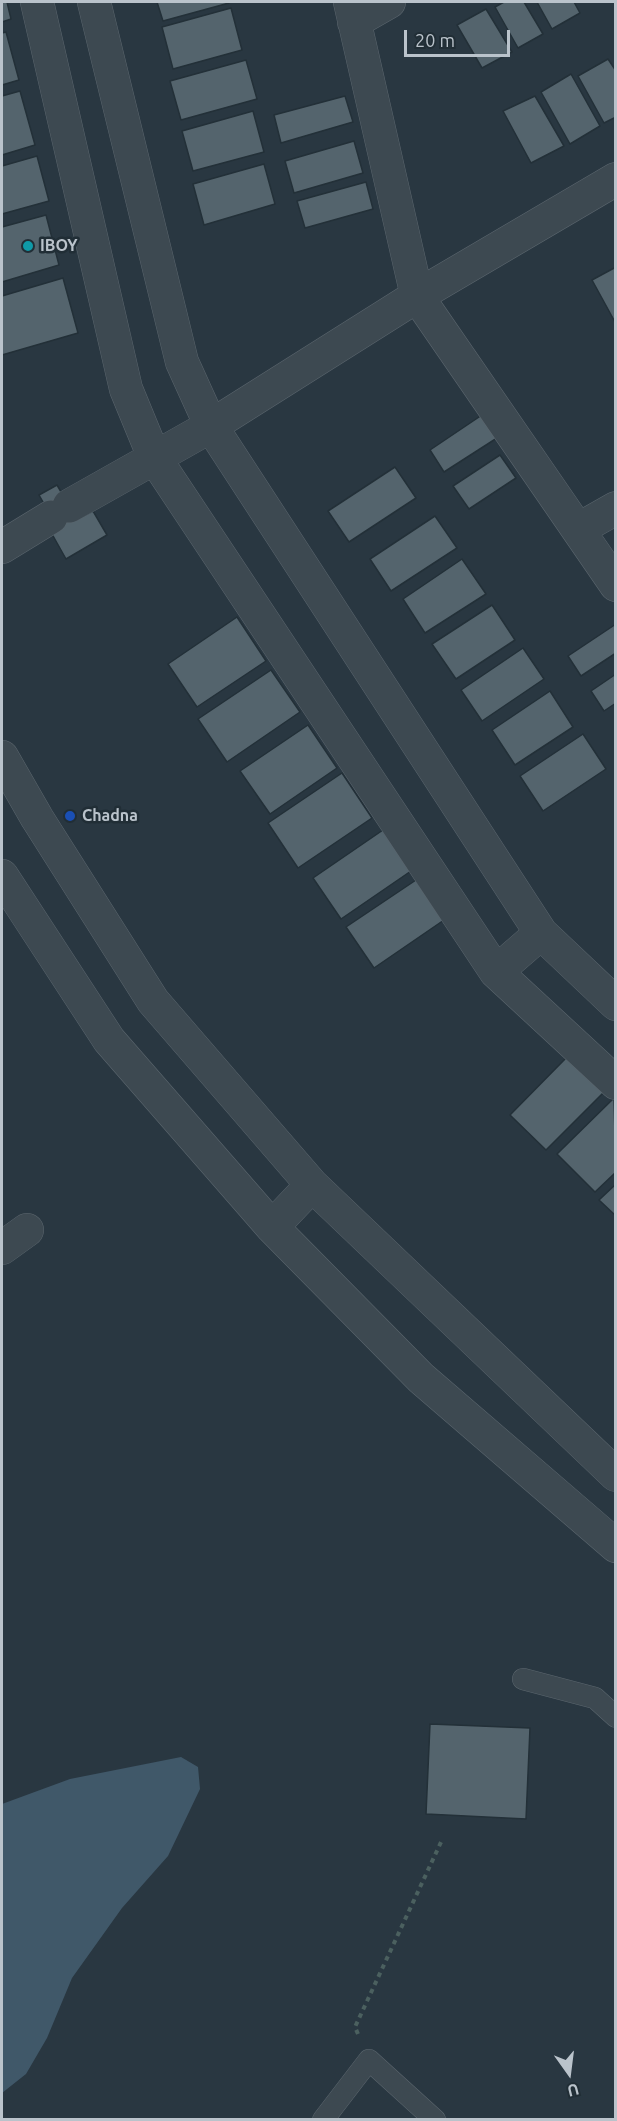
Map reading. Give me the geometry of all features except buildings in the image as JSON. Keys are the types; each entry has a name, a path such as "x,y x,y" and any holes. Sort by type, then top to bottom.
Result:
{"street":[{"path":"37,2 126,389 154,457 496,972 615,1083"},
{"path":"94,2 183,362 211,426 541,933 615,1004"},
{"path":"389,2 352,12 417,296 615,585"},
{"path":"2,547 60,511 211,426 417,296 615,179"},
{"path":"579,530 615,508"},
{"path":"2,758 153,1001 312,1185 615,1475"},
{"path":"2,876 110,1040 272,1227 421,1378 615,1546"},
{"path":"496,972 541,933"},
{"path":"272,1227 312,1185"}],"lane":[{"path":"523,1679 595,1698 615,1717"},
{"path":"323,2120 369,2060 435,2120"}],"path":[{"path":"369,2060 356,2027 442,1840"}],"water":[{"path":"181,1757 198,1767 200,1789 168,1856 122,1908 72,1978 47,2038 26,2074 2,2093 2,1804 70,1779"}],"place":[{"name":"IBOY","path":"28,246"},
{"name":"Chadna","path":"70,816"}]}
